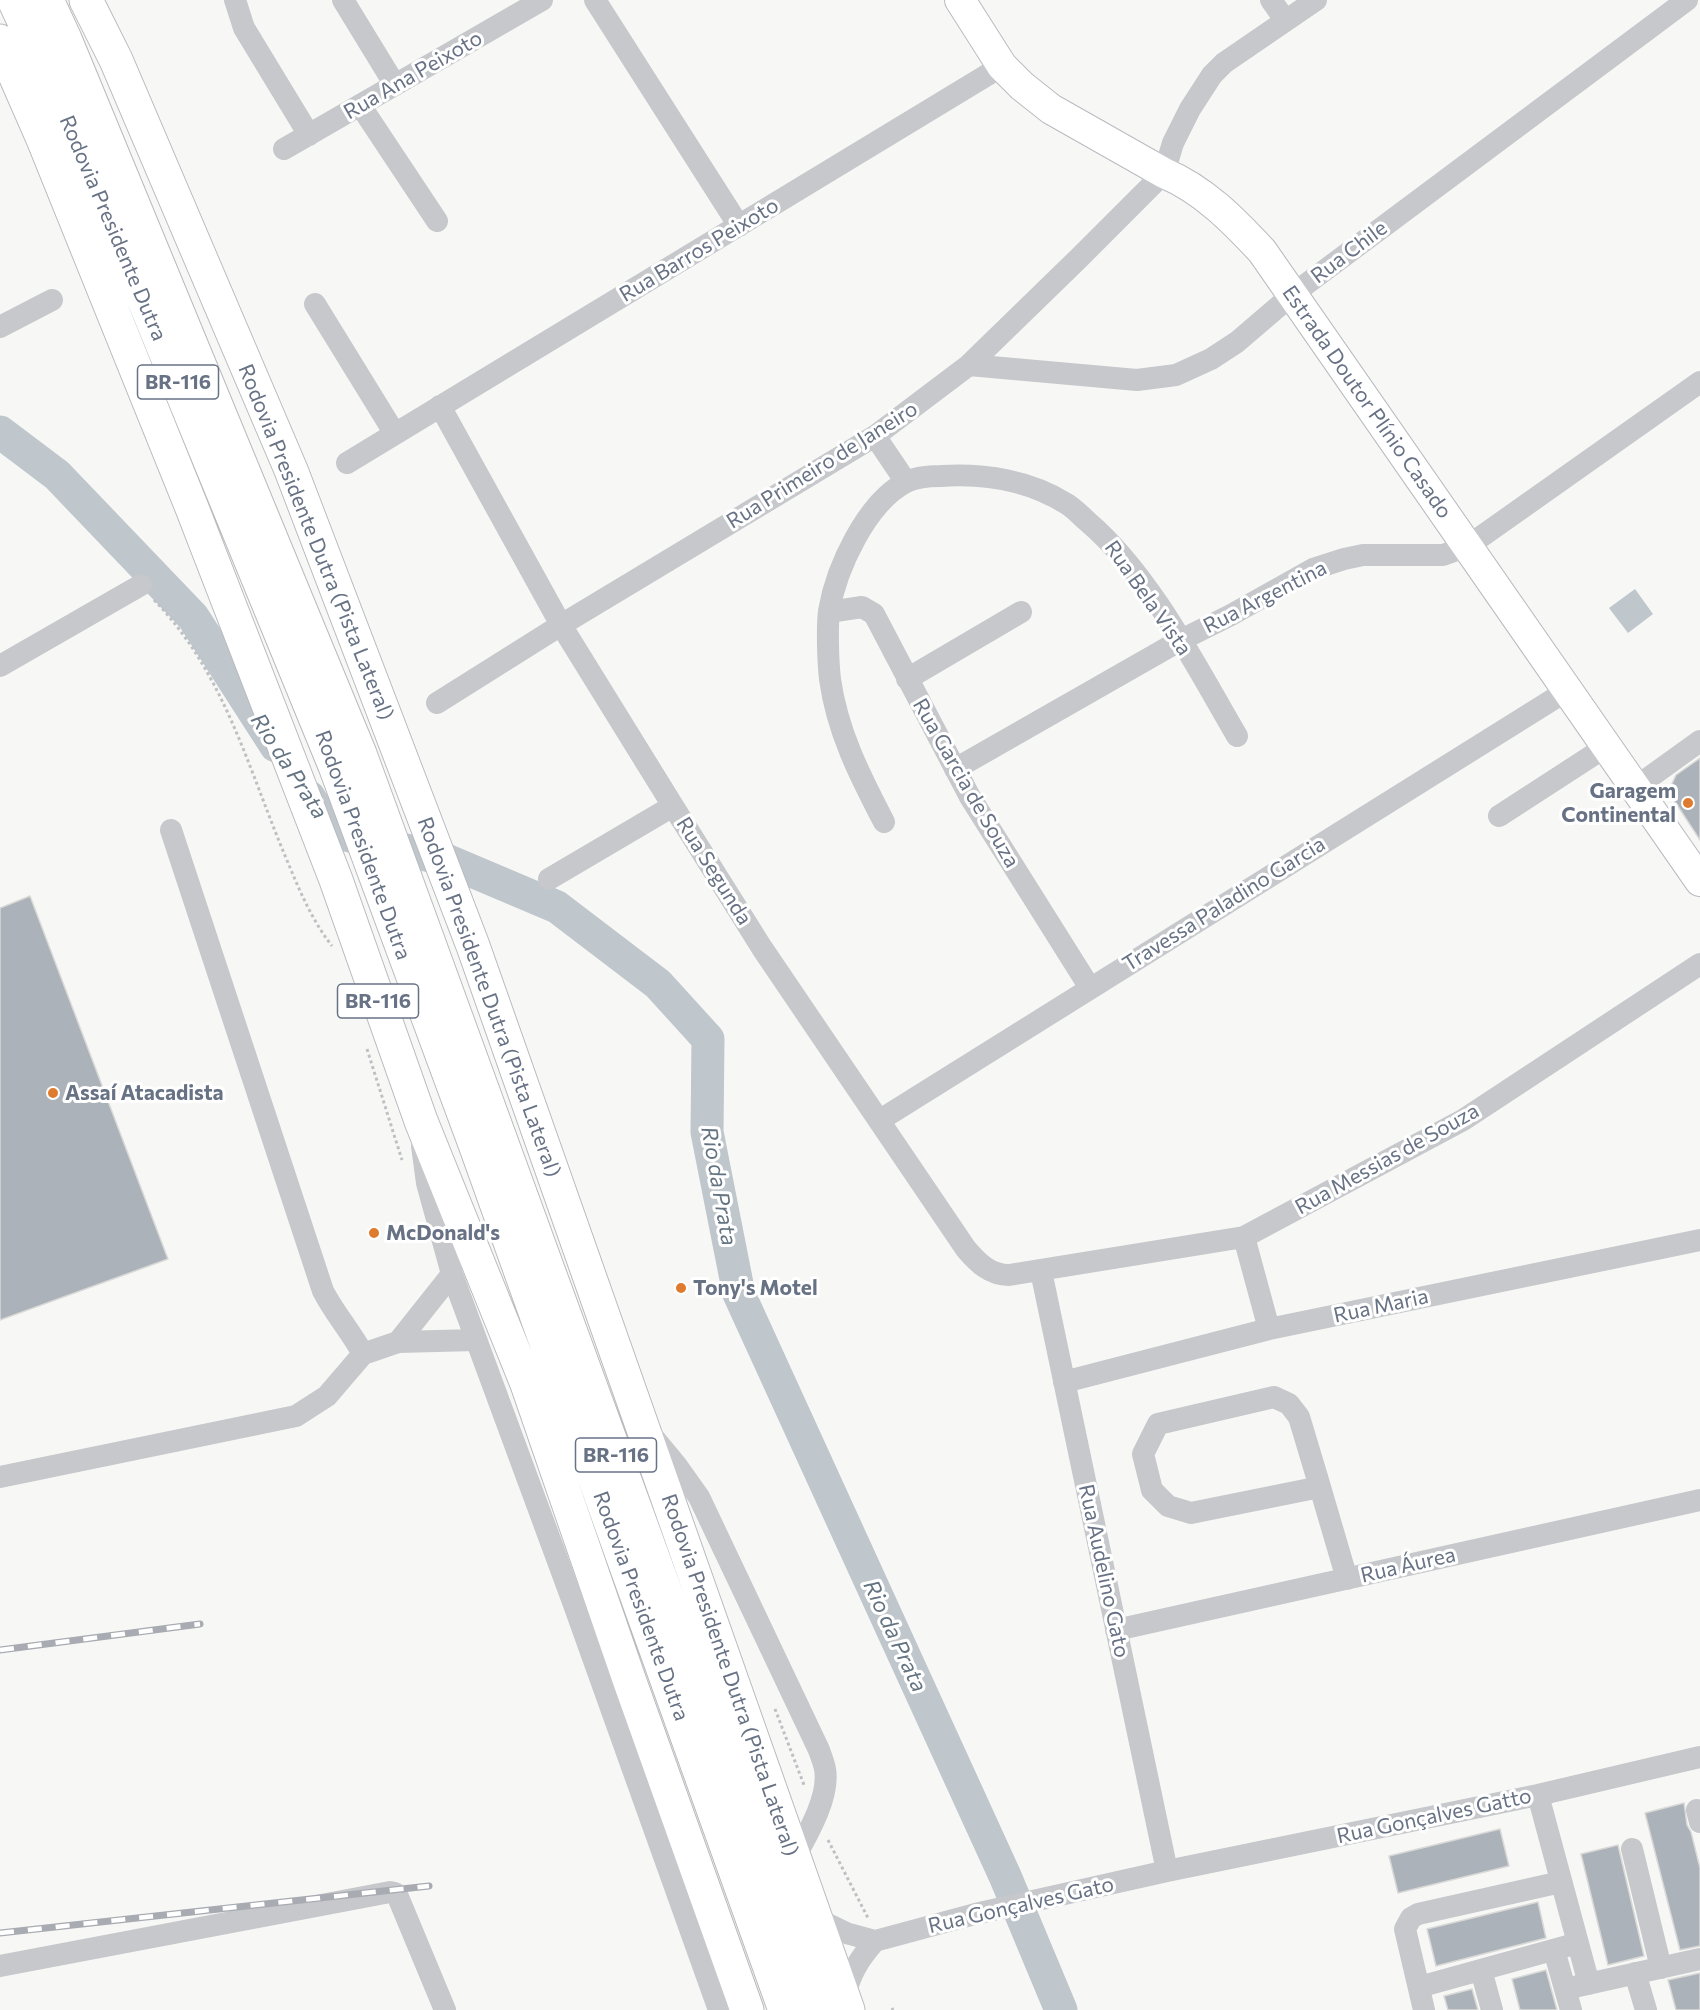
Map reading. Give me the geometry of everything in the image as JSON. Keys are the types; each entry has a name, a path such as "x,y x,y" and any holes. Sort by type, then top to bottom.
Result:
{"highway":[{"name":"Rodovia Presidente Dutra","path":"14,0 43,62 148,310 348,760"},
{"name":"Rodovia Presidente Dutra","path":"47,0 65,39 348,760 399,902 837,2006"},
{"name":"Rodovia Presidente Dutra (Pista Lateral)","path":"86,0 116,60 291,470 473,946 817,1919 837,2006"},
{"name":"BR-116","path":"0,41 48,150 192,508 336,880 420,1121 527,1384 747,2010"},
{"name":"Rodovia Presidente Dutra","path":"399,902 476,1147 785,2010"}],"main road":[{"name":"Estrada Doutor Plínio Casado","path":"960,0 1002,66 1023,86 1051,109 1164,173 1183,181 1224,212 1262,251 1700,881"}],"street":[{"path":"235,0 248,35 309,135"},
{"path":"343,0 396,85"},
{"name":"Rua Ana Peixoto","path":"284,149 542,0"},
{"path":"595,0 739,226"},
{"path":"1270,0 1285,20"},
{"path":"1164,173 1173,143 1190,109 1212,75 1224,63 1316,0"},
{"name":"Rua Chile","path":"969,364 1137,380 1176,375 1201,364 1237,342 1293,294 1688,0"},
{"name":"Rua Barros Peixoto","path":"347,463 1002,66"},
{"path":"360,105 437,220"},
{"name":"Rua Primeiro de Janeiro","path":"437,703 561,625 875,436 969,364 1078,260 1164,173"},
{"path":"0,327 52,300"},
{"path":"315,304 395,434"},
{"name":"Rua Argentina","path":"955,769 1181,640 1324,565 1363,555 1443,555 1468,546 1700,382"},
{"name":"Rua Segunda","path":"440,406 561,625 673,806 762,948 975,1260 988,1270 1001,1275 1041,1271"},
{"path":"875,436 906,482"},
{"name":"Rua Bela Vista","path":"884,822 847,746 836,712 830,677 829,612 846,555 864,524 882,501 906,482 926,477 969,474 990,477 1034,488 1068,505 1107,538 1134,571 1181,640 1237,736"},
{"path":"0,666 141,585"},
{"name":"Rua Garcia de Souza","path":"829,612 862,607 874,614 970,797 1090,988"},
{"path":"907,678 1021,612"},
{"name":"Travessa Paladino Garcia","path":"880,1120 1568,690"},
{"path":"1635,787 1700,741"},
{"path":"1499,816 1607,746"},
{"path":"549,879 673,806"},
{"path":"171,830 324,1291 336,1314 352,1334 363,1354"},
{"name":"Rua Messias de Souza","path":"1041,1271 1244,1237 1463,1120 1700,964"},
{"path":"420,1121 427,1183 453,1274 718,2010"},
{"path":"1244,1237 1269,1329"},
{"name":"Rua Maria","path":"1064,1382 1269,1329 1700,1240"},
{"name":"Rua Audelino Gato","path":"1041,1271 1167,1871"},
{"path":"398,1342 453,1274"},
{"path":"0,1477 296,1416 327,1396 363,1354 398,1342 476,1340"},
{"path":"1320,1487 1191,1514 1168,1506 1152,1490 1143,1454 1158,1424 1274,1397 1289,1404 1299,1417 1320,1487 1347,1579"},
{"path":"643,1426 677,1466 699,1497 819,1750 826,1770 821,1799 812,1824 794,1859"},
{"name":"Rua Áurea","path":"1116,1630 1700,1500"},
{"name":"Rua Gonçalves Gatto","path":"1167,1871 1538,1795 1700,1757"},
{"path":"1538,1795 1588,1984"},
{"path":"1632,1849 1661,1968"},
{"name":"Rua Gonçalves Gato","path":"875,1941 975,1914 1167,1871"},
{"path":"1424,2010 1405,1929 1411,1918 1418,1914 1561,1882"},
{"path":"0,1966 390,1892 398,1897 445,2010"},
{"path":"817,1919 840,1930 875,1941 854,1968 837,2006"},
{"path":"1419,1987 1578,1943"},
{"path":"1554,1950 1568,2000 1588,1984 1700,1959"},
{"path":"1481,1970 1491,2010"},
{"path":"1635,1973 1646,2010"}],"path":[{"path":"141,585 172,618 201,658 217,688 242,742 275,831 309,912 337,954"},
{"path":"364,1040 402,1160"}],"shaded area":[{"path":"1635,589 1653,614 1628,633 1609,608"}],"building":[{"name":"Garagem Continental","path":"1700,758 1700,840 1670,794 1670,788 1676,775"},
{"name":"Assaí Atacadista","path":"30,896 168,1259 0,1320 0,908"},
{"path":"1684,1803 1687,1825 1691,1832 1700,1868 1700,1946 1680,1950 1645,1813"},
{"path":"1500,1829 1509,1866 1398,1893 1389,1856"},
{"path":"1618,1845 1644,1956 1608,1965 1581,1854"},
{"path":"1538,1902 1546,1938 1436,1966 1427,1929"},
{"path":"1546,1970 1557,2010 1520,2010 1512,1979"},
{"path":"1700,1973 1700,2010 1676,2010 1668,1980"},
{"path":"1472,1989 1478,2010 1448,2010 1444,1996"}],"waterway":[{"name":"Rio da Prata","path":"0,432 57,475 193,617 276,746"},
{"name":"Rio da Prata","path":"309,797 330,831 446,860 557,907 658,984 708,1039 707,1132 739,1294 1005,1876 1061,2010"}],"railway":[{"path":"0,1650 200,1624"},
{"path":"0,1933 429,1886"}],"place":[{"name":"Garagem Continental","path":"1688,803"},
{"name":"Assaí Atacadista","path":"53,1093"},
{"name":"McDonald's","path":"374,1233"},
{"name":"Tony's Motel","path":"681,1288"}]}
